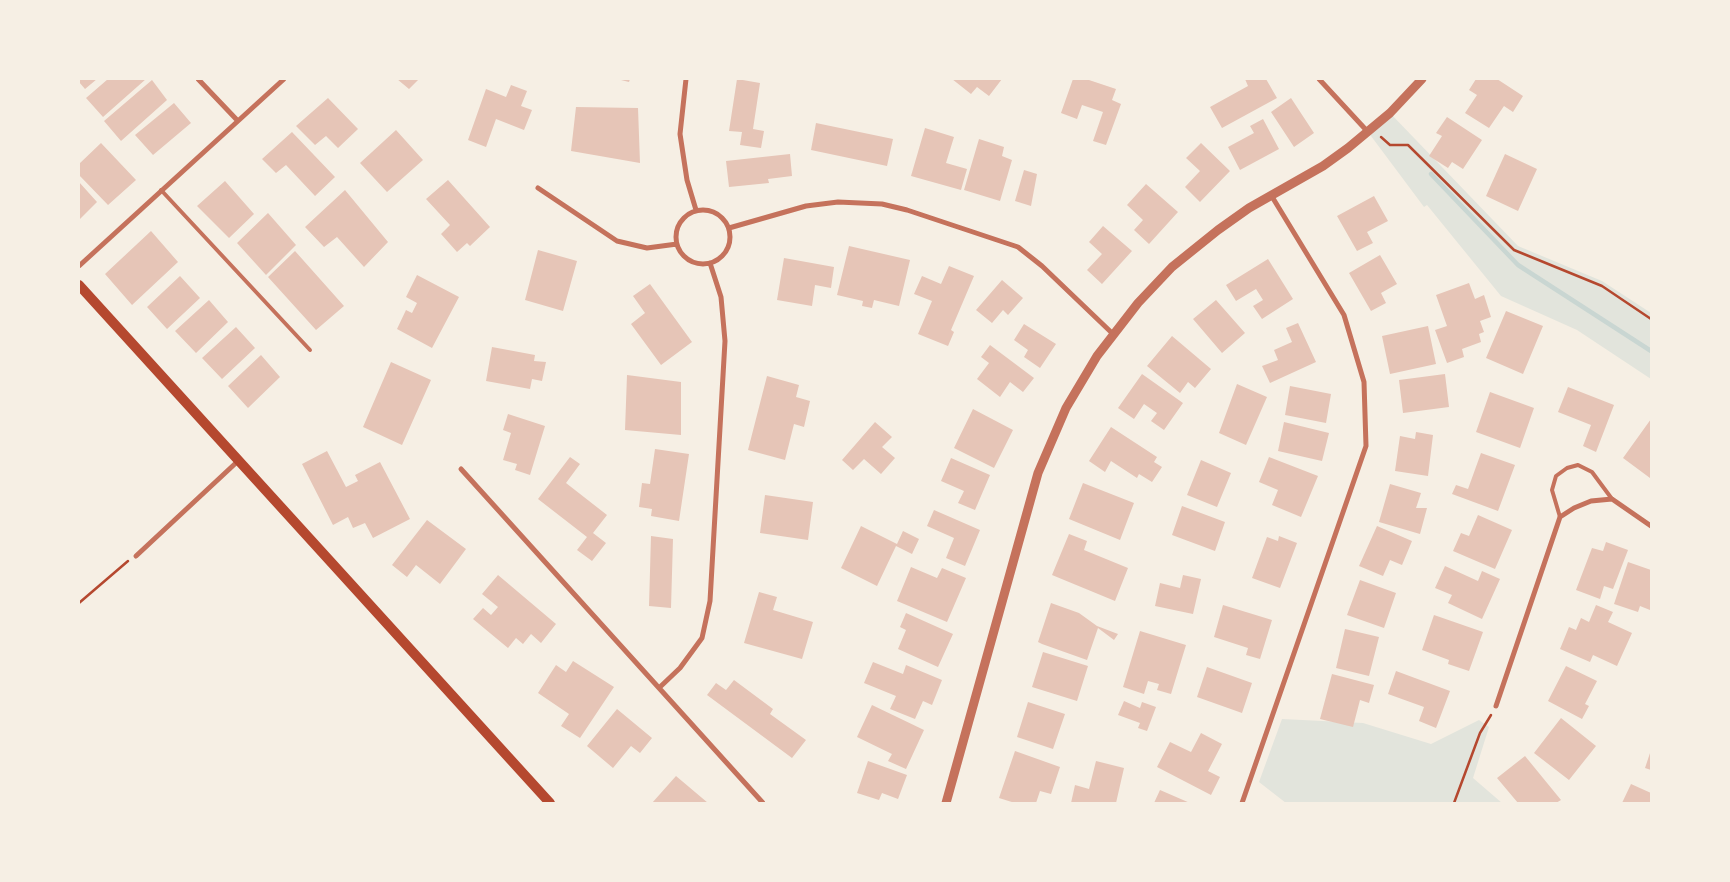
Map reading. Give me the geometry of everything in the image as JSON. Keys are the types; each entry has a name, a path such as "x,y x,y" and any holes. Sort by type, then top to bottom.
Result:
{"main road":[{"path":"79,285 550,803"}],"street":[{"path":"198,79 237,120"},
{"path":"79,266 284,79"},
{"path":"686,79 680,134 687,180 696,210"},
{"path":"1319,79 1370,130"},
{"path":"946,803 1038,473 1066,408 1097,356 1113,334 1172,267 1218,230 1272,195 1323,166 1370,130 1422,79"},
{"path":"538,188 617,242 647,248 677,244"},
{"path":"1242,803 1366,446 1364,382 1344,315 1272,195"},
{"path":"729,228 806,206 838,202 882,204 907,210 1018,247 1042,266 1113,334"},
{"path":"696,210 716,213 724,219 729,228 731,239 727,250 720,258 710,263 698,264 687,259 677,244 676,232 681,221 696,210"},
{"path":"660,687 680,668 702,638 710,601 725,341 721,297 710,263"},
{"path":"136,556 238,461"},
{"path":"461,469 764,803"},
{"path":"1496,706 1560,517 1574,508 1592,501 1612,498 1651,526"}],"lane":[{"path":"161,190 310,350"},
{"path":"1560,517 1552,490 1556,476 1568,468 1578,465 1592,472 1612,498"}],"path":[{"path":"1370,130 1390,145 1408,145 1514,250 1602,286 1651,319"},
{"path":"79,603 136,556"},
{"path":"1454,803 1480,733 1496,706"}],"shaded area":[{"path":"1390,113 1518,246 1602,281 1651,313 1651,379 1577,330 1501,296 1427,205 1424,207 1368,132"},
{"path":"1282,719 1363,723 1431,744 1479,720 1489,727 1473,778 1502,803 1286,803 1259,782"}],"building":[{"path":"79,79 97,79 85,89 79,82"},
{"path":"108,79 146,79 103,117 86,98"},
{"path":"397,79 419,79 409,89"},
{"path":"617,79 630,79 629,82"},
{"path":"737,79 760,83 753,129 764,131 761,148 740,145 742,132 729,131"},
{"path":"952,79 1002,79 989,96 977,87 971,94"},
{"path":"1073,79 1086,79 1116,89 1112,100 1121,104 1106,145 1093,141 1103,112 1082,105 1077,119 1061,113"},
{"path":"1245,79 1266,79 1277,98 1222,128 1210,107 1248,86"},
{"path":"1476,79 1497,79 1523,96 1513,112 1504,106 1489,128 1465,113 1477,95 1469,90"},
{"path":"152,80 167,100 121,141 104,121"},
{"path":"511,85 527,91 521,106 532,110 524,130 496,119 486,147 468,140 486,89 506,97"},
{"path":"328,98 358,129 338,148 326,136 315,145 296,126"},
{"path":"1291,98 1314,133 1294,147 1271,112"},
{"path":"174,103 191,123 153,155 135,135"},
{"path":"576,107 638,108 640,163 571,151"},
{"path":"1447,117 1482,140 1463,169 1452,162 1448,168 1429,156 1442,136 1436,133"},
{"path":"1263,119 1279,149 1240,170 1228,147 1254,133 1250,126"},
{"path":"816,123 893,139 887,166 811,150"},
{"path":"925,128 954,137 946,163 967,169 961,190 911,176"},
{"path":"396,130 423,160 387,192 360,163"},
{"path":"292,132 335,177 315,196 286,165 276,173 262,159"},
{"path":"979,139 1004,147 1002,156 1012,160 1000,201 964,190"},
{"path":"101,143 136,180 108,205 79,175 79,164"},
{"path":"1201,143 1230,171 1200,202 1185,187 1200,171 1186,158"},
{"path":"790,154 792,176 768,179 769,183 729,187 726,161"},
{"path":"1505,154 1537,169 1518,211 1486,196"},
{"path":"1024,170 1037,174 1031,206 1015,201"},
{"path":"448,180 490,227 470,246 467,243 457,252 441,234 450,225 426,199"},
{"path":"225,181 254,214 229,238 197,206"},
{"path":"79,182 97,202 79,220"},
{"path":"1146,184 1178,212 1149,244 1134,230 1143,220 1127,205"},
{"path":"345,190 388,242 364,267 337,237 324,247 305,227"},
{"path":"1374,196 1388,221 1367,232 1373,243 1357,251 1337,216"},
{"path":"268,213 296,245 266,275 237,243"},
{"path":"1103,226 1132,251 1102,284 1087,270 1102,254 1089,242"},
{"path":"151,231 178,262 132,305 105,274"},
{"path":"849,246 910,260 899,306 874,300 872,308 862,306 863,301 837,295"},
{"path":"538,250 577,261 563,311 525,300"},
{"path":"295,251 344,306 316,330 268,277"},
{"path":"1380,255 1397,284 1381,293 1386,303 1371,311 1349,273"},
{"path":"784,258 834,267 831,288 815,285 812,306 777,300"},
{"path":"1268,259 1293,299 1262,319 1253,306 1263,300 1256,289 1236,301 1226,285"},
{"path":"949,266 974,276 951,330 954,332 948,346 918,334 932,301 914,294 922,276 941,284"},
{"path":"417,275 459,297 432,348 397,329 406,310 412,313 417,303 406,297"},
{"path":"180,276 200,298 167,329 147,307"},
{"path":"1002,280 1023,298 1008,315 1003,310 992,323 976,310"},
{"path":"1469,283 1475,299 1484,295 1491,317 1480,321 1484,332 1479,334 1481,342 1462,349 1464,357 1447,363 1435,330 1447,326 1436,295"},
{"path":"650,284 692,342 661,365 631,324 645,313 633,296"},
{"path":"209,300 228,322 196,353 175,331"},
{"path":"1216,300 1245,333 1222,353 1193,319"},
{"path":"1506,311 1543,326 1523,374 1486,358"},
{"path":"1298,323 1316,362 1270,383 1262,366 1278,360 1274,350 1292,342 1286,328"},
{"path":"1024,324 1056,344 1040,368 1024,357 1028,350 1014,340"},
{"path":"1428,326 1436,364 1390,374 1382,336"},
{"path":"236,327 255,348 222,379 202,358"},
{"path":"1172,336 1211,369 1195,388 1188,382 1180,393 1147,366"},
{"path":"990,345 1034,378 1023,392 1010,382 1000,397 977,379 989,363 981,357"},
{"path":"492,347 535,355 534,361 546,362 542,381 532,379 530,389 486,381"},
{"path":"261,355 280,377 248,408 228,386"},
{"path":"391,362 431,380 402,445 363,427"},
{"path":"1142,374 1183,403 1164,430 1151,421 1157,413 1144,404 1134,419 1118,408"},
{"path":"1445,374 1449,407 1403,413 1399,380"},
{"path":"627,375 681,382 681,435 625,430"},
{"path":"767,376 799,385 796,397 810,401 804,427 794,424 785,460 748,450"},
{"path":"1237,384 1267,397 1246,445 1219,433"},
{"path":"1290,386 1331,394 1326,423 1285,415"},
{"path":"1568,387 1614,405 1596,452 1583,446 1591,425 1558,412"},
{"path":"1490,392 1534,408 1520,448 1476,432"},
{"path":"973,409 1013,430 994,468 954,448"},
{"path":"508,414 545,426 530,475 515,470 517,464 503,460 511,433 503,430"},
{"path":"1651,419 1651,476 1650,478 1623,458"},
{"path":"875,422 892,437 882,447 895,458 881,474 864,459 853,470 842,460"},
{"path":"1284,422 1329,433 1322,461 1278,451"},
{"path":"1111,427 1157,457 1154,462 1162,467 1152,482 1139,474 1137,478 1111,461 1105,472 1089,461"},
{"path":"1416,432 1433,435 1428,476 1395,471 1400,436 1415,439"},
{"path":"655,449 689,454 679,521 651,516 652,509 639,507 642,483 650,484"},
{"path":"327,451 346,487 358,481 355,475 380,462 410,519 373,538 365,523 353,528 348,517 333,525 302,464"},
{"path":"1481,453 1515,465 1498,511 1452,494 1456,485 1468,489"},
{"path":"570,457 580,464 566,483 607,515 593,533 606,543 592,561 577,550 587,537 538,499"},
{"path":"1269,457 1318,476 1301,517 1272,505 1278,490 1259,482"},
{"path":"951,458 990,475 975,510 958,503 964,491 941,481"},
{"path":"1201,460 1231,473 1217,507 1187,495"},
{"path":"1083,483 1134,503 1120,540 1069,519"},
{"path":"1390,484 1421,493 1416,508 1427,508 1420,534 1379,522"},
{"path":"765,495 813,502 808,540 760,533"},
{"path":"1182,506 1225,522 1215,551 1172,535"},
{"path":"934,510 980,530 965,566 946,558 954,538 927,526"},
{"path":"1478,515 1512,530 1495,569 1453,551 1461,533 1469,536"},
{"path":"427,520 466,549 440,584 416,565 407,577 392,565"},
{"path":"861,526 897,544 903,531 919,539 912,554 896,546 877,586 841,568"},
{"path":"1377,526 1412,541 1402,565 1390,560 1383,576 1359,566"},
{"path":"1069,534 1087,541 1084,550 1128,568 1115,601 1052,575"},
{"path":"651,536 673,539 671,608 649,606"},
{"path":"1279,536 1297,543 1280,588 1252,578 1267,537 1278,541"},
{"path":"1606,542 1628,550 1613,589 1604,586 1600,599 1576,590 1592,548 1603,551"},
{"path":"1628,562 1651,570 1650,610 1640,606 1638,612 1614,604"},
{"path":"1445,566 1478,581 1482,571 1500,579 1482,619 1448,603 1452,595 1435,588"},
{"path":"911,567 937,578 942,568 966,578 947,622 897,601"},
{"path":"498,575 556,624 541,643 531,634 523,644 516,638 508,648 473,619 483,608 491,615 498,607 482,594"},
{"path":"1183,575 1201,579 1193,614 1155,606 1160,583 1180,588"},
{"path":"1360,580 1396,593 1384,628 1347,615"},
{"path":"759,592 777,597 773,610 813,622 802,659 744,643"},
{"path":"1051,603 1079,613 1097,626 1118,634 1114,640 1098,628 1087,660 1042,644 1038,642"},
{"path":"1223,605 1272,620 1260,659 1246,655 1248,648 1214,637"},
{"path":"1596,605 1613,612 1608,622 1632,633 1617,666 1593,655 1590,662 1560,649 1569,627 1576,630 1581,618 1589,622"},
{"path":"906,613 953,634 938,667 898,649 906,630 900,627"},
{"path":"1434,615 1483,632 1469,671 1448,664 1449,660 1422,650"},
{"path":"1345,629 1379,637 1369,676 1336,668"},
{"path":"1140,631 1186,645 1171,694 1157,690 1159,684 1148,681 1144,694 1123,687"},
{"path":"1043,652 1088,666 1077,701 1032,687"},
{"path":"573,661 614,687 580,738 561,726 569,714 538,693 556,665 566,672"},
{"path":"873,662 903,674 906,665 942,680 932,705 923,701 915,719 890,709 896,696 864,683"},
{"path":"1566,666 1597,681 1585,704 1589,706 1582,719 1548,701"},
{"path":"1207,667 1252,683 1242,713 1197,697"},
{"path":"1396,671 1450,691 1436,728 1419,721 1424,707 1388,694"},
{"path":"1332,674 1374,685 1369,703 1360,700 1353,727 1320,719"},
{"path":"734,680 773,709 770,714 806,740 792,758 707,695 716,683 726,690"},
{"path":"1124,701 1140,708 1142,702 1156,707 1147,731 1138,728 1140,723 1118,715"},
{"path":"1028,702 1065,714 1053,749 1017,737"},
{"path":"872,705 924,730 906,769 888,761 892,754 857,737"},
{"path":"617,709 652,738 640,753 631,746 613,768 587,746"},
{"path":"1561,718 1596,746 1569,780 1534,753"},
{"path":"1201,733 1222,744 1208,771 1220,777 1211,795 1157,767 1170,742 1191,752"},
{"path":"1651,750 1651,770 1645,768"},
{"path":"1015,751 1060,767 1051,794 1040,791 1036,803 1015,803 999,798"},
{"path":"1525,756 1561,800 1556,803 1518,803 1497,778"},
{"path":"868,761 907,775 898,799 882,793 879,800 857,793"},
{"path":"1096,761 1124,768 1116,803 1071,803 1075,785 1089,789"},
{"path":"676,776 708,803 652,803"},
{"path":"1631,784 1651,793 1651,803 1622,803"},
{"path":"1160,790 1190,803 1154,803"}],"waterway":[{"path":"1431,174 1518,265 1651,351"}]}
